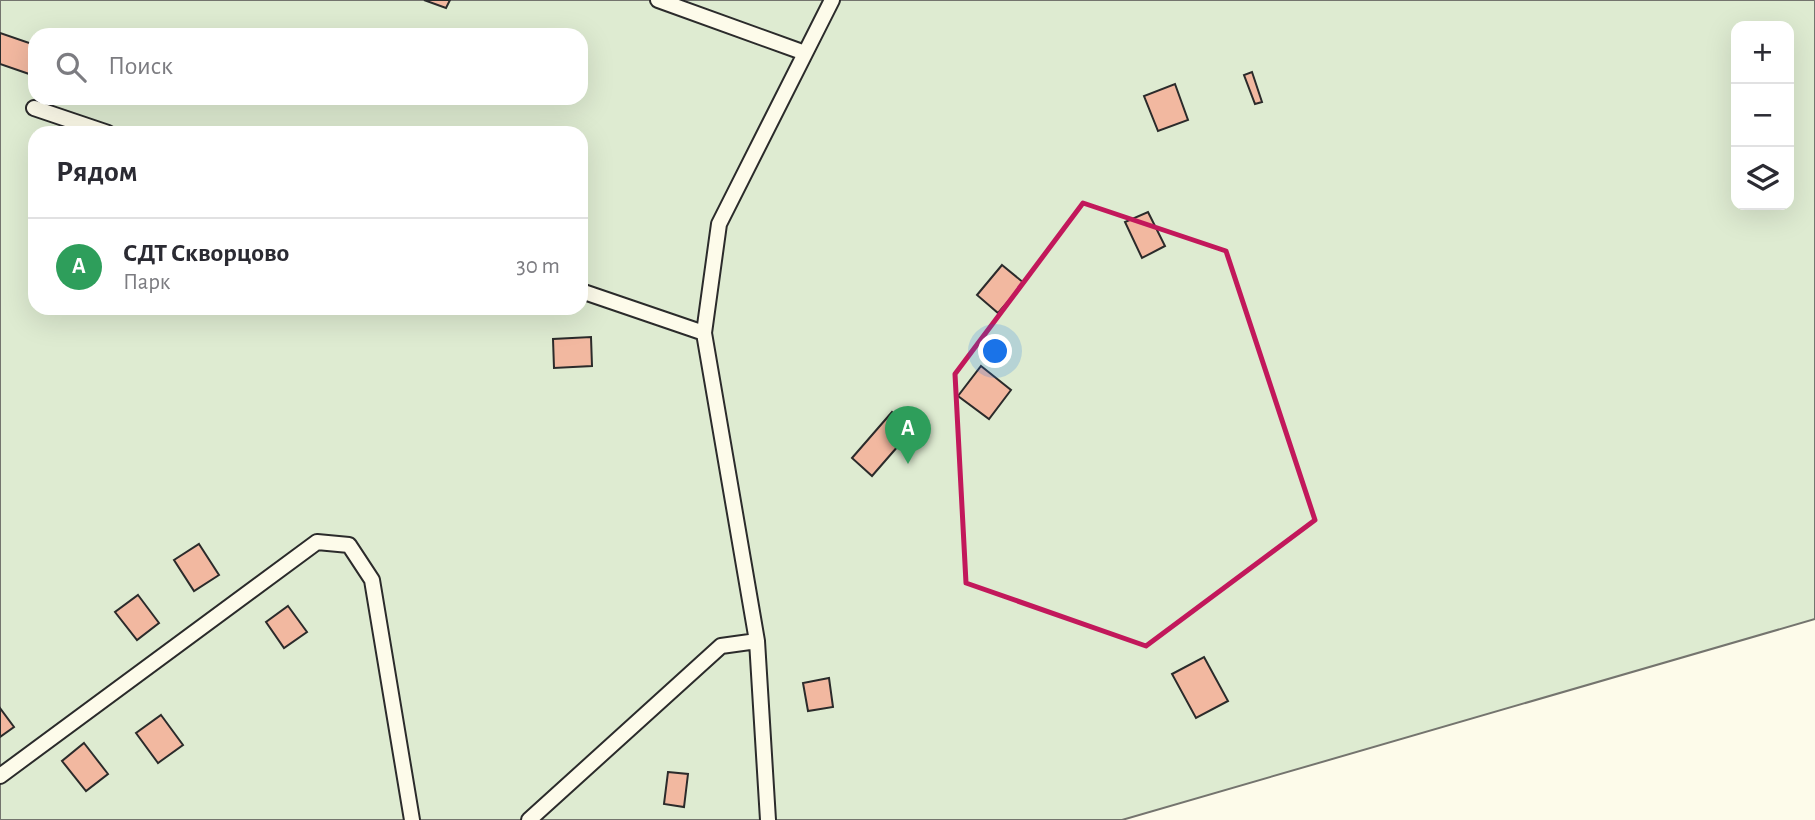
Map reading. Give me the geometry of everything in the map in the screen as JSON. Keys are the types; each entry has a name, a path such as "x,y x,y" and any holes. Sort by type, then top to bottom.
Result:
{"lane":[{"path":"657,0 806,53"},
{"path":"768,820 757,640 704,333 719,224 832,0"},
{"path":"34,108 87,126"},
{"path":"588,294 704,333"},
{"path":"0,776 317,542 349,545 372,580 412,820"},
{"path":"530,820 721,646 757,640"}],"highlighted area":[{"path":"1083,203 1226,251 1315,520 1146,646 966,583 955,374"}],"green space":[{"path":"0,0 1815,0 1815,619 1122,820 0,820"}],"building":[{"path":"424,0 450,0 446,8"},
{"path":"0,33 28,43 28,74 0,64"},
{"path":"1252,72 1262,102 1255,104 1244,75"},
{"path":"1175,84 1188,120 1158,131 1144,96"},
{"path":"1148,212 1165,246 1142,258 1125,222"},
{"path":"1002,265 1024,283 998,313 977,295"},
{"path":"591,337 592,366 554,368 553,339"},
{"path":"981,366 1011,390 989,419 958,396"},
{"path":"892,412 912,430 872,476 852,458"},
{"path":"199,544 219,575 194,591 174,560"},
{"path":"138,595 159,623 137,640 115,612"},
{"path":"288,606 307,632 284,648 266,622"},
{"path":"1204,657 1228,701 1196,718 1172,674"},
{"path":"829,678 833,707 808,711 803,683"},
{"path":"0,708 14,727 0,737"},
{"path":"161,715 183,745 158,763 136,733"},
{"path":"84,743 108,774 86,791 62,761"},
{"path":"668,772 688,774 684,807 664,804"}],"place":[{"name":"СДТ Скворцово","path":"908,464"}]}
